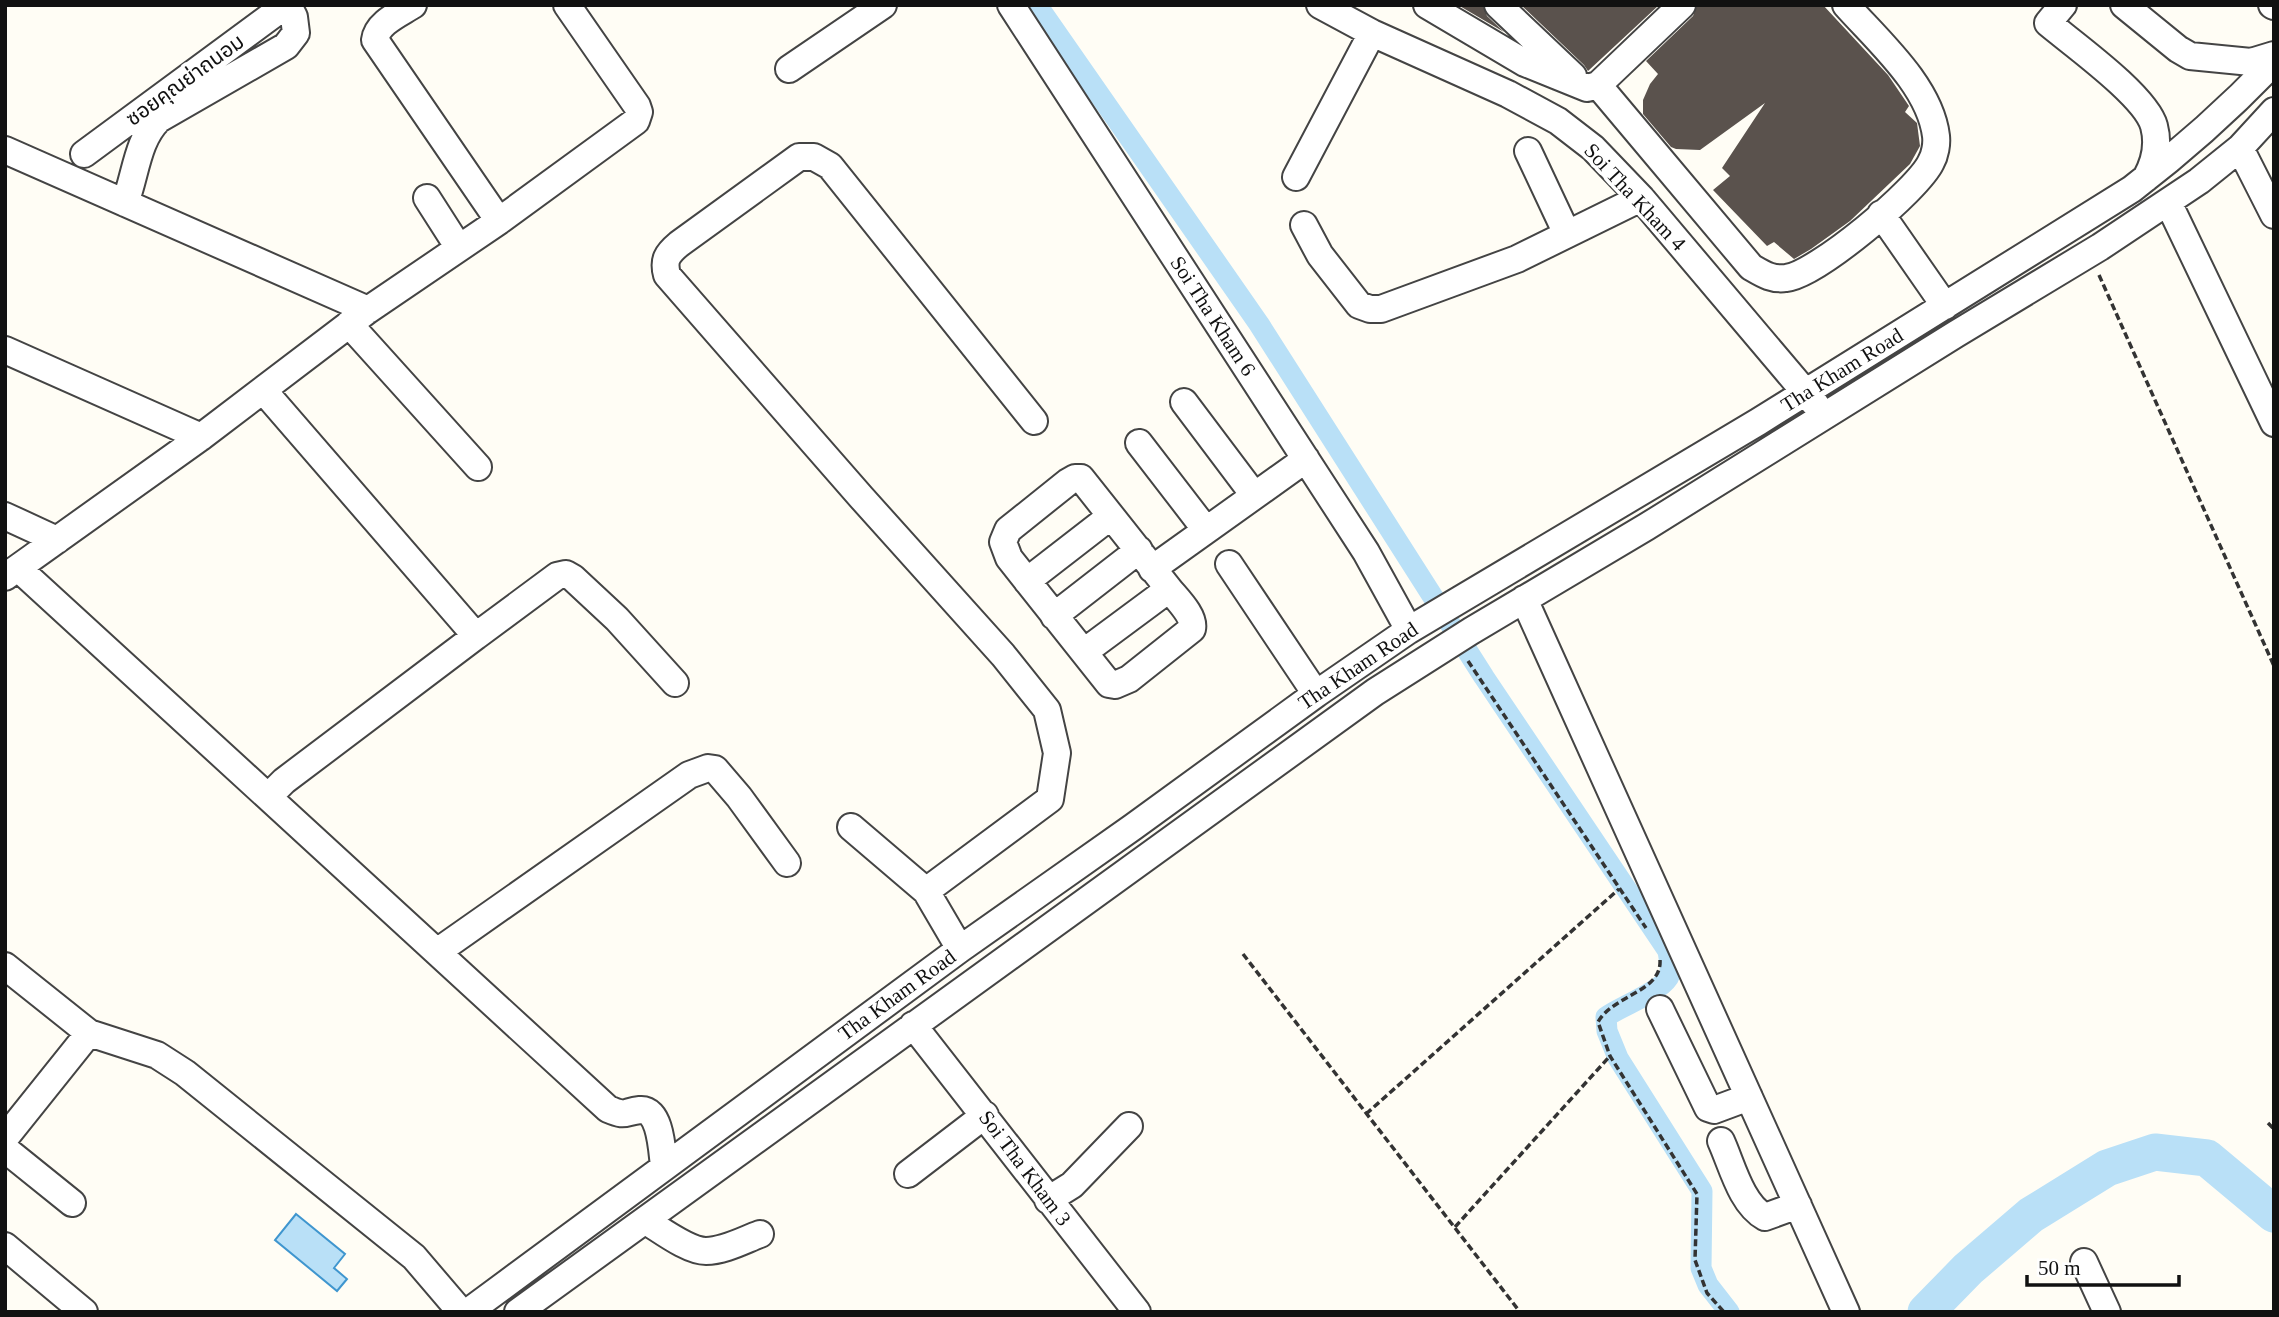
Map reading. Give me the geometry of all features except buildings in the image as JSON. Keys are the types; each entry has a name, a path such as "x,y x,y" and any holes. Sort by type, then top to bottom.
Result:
{"street":[{"name":"ซอยคุณย่าถนอม","path":"84,154 287,5"},
{"path":"125,203 148,129 159,119 286,46 296,33 294,17 287,5"},
{"path":"412,5 381,27 376,33 376,40 499,221"},
{"path":"567,5 637,106 639,112 636,121 499,221 359,317 201,437 11,572 268,797 608,1109 623,1115 647,1111 657,1123 664,1166"},
{"path":"789,69 883,5"},
{"name":"Soi Tha Kham 6","path":"1012,5 1416,625"},
{"name":"Soi Tha Kham 4","path":"1320,5 1372,33 1508,94 1558,121 1593,148 1641,198 1824,415"},
{"path":"1427,5 1525,64 1592,87"},
{"path":"1498,5 1592,87 1751,267 1770,278 1787,279 1825,259 1862,232 1900,198 1931,163 1936,144 1936,134 1926,102 1915,83 1846,5"},
{"path":"1592,87 1682,5"},
{"path":"2124,5 2190,56 2251,62 2274,55"},
{"path":"2050,11 2129,91 2154,124 2154,163 2146,178"},
{"path":"1296,177 1372,33"},
{"name":"Tha Kham Road","path":"468,1312 960,949 1316,694 1416,625 1807,392 2146,178 2218,119 2274,62"},
{"name":"Tha Kham Road","path":"517,1312 1375,692 2089,254 2199,181 2240,148 2274,111"},
{"path":"2240,148 2274,215"},
{"path":"5,150 125,203 359,317 478,467"},
{"path":"1528,150 1567,234"},
{"path":"926,891 1050,799 1057,753 1047,710 1003,655 667,275 664,263 666,258 678,244 799,158 814,158 830,166 1034,421"},
{"path":"427,198 459,248"},
{"path":"1304,225 1320,255 1359,305 1381,309 1517,259 1641,198"},
{"path":"2168,202 2274,423"},
{"path":"1881,214 1945,306"},
{"path":"5,350 201,437"},
{"path":"263,390 476,636"},
{"path":"1184,402 1254,495"},
{"path":"1139,443 1206,530"},
{"path":"1054,617 1153,569 1306,459"},
{"path":"1075,478 1081,478 1111,516 1193,623 1192,629 1129,679 1115,685 1110,684 1054,617 1005,550 1003,542 1008,530 1075,478"},
{"path":"5,516 57,540"},
{"path":"1027,581 1111,516"},
{"path":"1228,564 1316,694"},
{"path":"1084,652 1153,569"},
{"path":"268,797 284,781 557,576 566,574 573,578 617,619 675,683"},
{"path":"1524,599 1846,1312"},
{"path":"437,952 689,775 708,768 715,769 739,797 787,863"},
{"path":"851,827 926,891 960,949"},
{"path":"5,966 89,1033 157,1055 185,1073 414,1256 461,1312"},
{"path":"1660,1009 1708,1108 1714,1110 1749,1097"},
{"name":"Soi Tha Kham 3","path":"913,1024 1137,1312"},
{"path":"5,1138 89,1033"},
{"path":"908,1174 985,1115"},
{"path":"1048,1200 1072,1185 1129,1126"},
{"path":"1721,1141 1744,1194 1756,1212 1765,1217 1798,1205"},
{"path":"5,1149 72,1203"},
{"path":"646,1221 685,1244 706,1251 733,1245 760,1234"},
{"path":"5,1246 84,1312"},
{"path":"2084,1262 2107,1312"}],"path":[{"path":"2089,254 2274,666"},
{"path":"1459,639 1647,930"},
{"path":"1366,1114 1619,889"},
{"path":"1243,954 1520,1312"},
{"path":"1660,954 1661,967 1654,982 1614,1004 1603,1012 1598,1021 1610,1056 1697,1194 1695,1260 1707,1293 1724,1312"},
{"path":"1455,1227 1610,1056"},
{"path":"2268,1123 2274,1129"}],"water":[{"path":"296,1214 345,1254 334,1268 347,1279 337,1291 275,1240"}],"waterway":[{"path":"1037,5 1259,324 1484,677 1668,951 1670,974 1666,980 1651,992 1606,1017 1607,1031 1618,1058 1702,1191 1701,1268 1708,1285 1729,1312"},
{"path":"1926,1312 1968,1269 2031,1215 2107,1168 2155,1152 2207,1158 2274,1214"}]}
